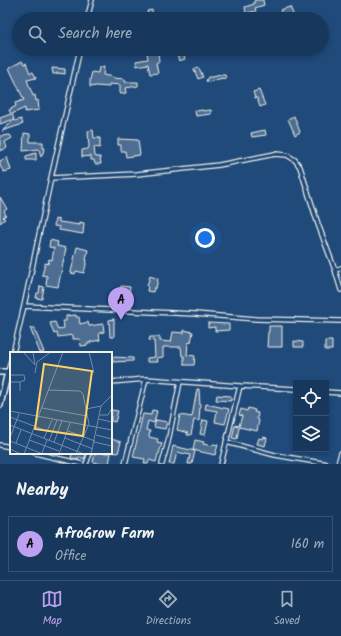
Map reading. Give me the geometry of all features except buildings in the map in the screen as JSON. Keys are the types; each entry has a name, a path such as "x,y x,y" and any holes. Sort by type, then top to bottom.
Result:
{"street":[{"path":"89,12 92,0"},
{"path":"13,352 78,56"},
{"path":"51,178 137,174 219,165 275,154 287,156 295,160 300,168 341,290"},
{"path":"335,270 341,268"},
{"path":"24,306 196,314 256,319 341,321"},
{"path":"0,372 10,372 0,405"},
{"path":"125,464 146,379"},
{"path":"112,382 146,379 293,389"},
{"path":"162,464 180,382"},
{"path":"221,464 240,386"},
{"path":"329,392 341,393"},
{"path":"226,442 275,455 328,464"},
{"path":"0,445 10,448"},
{"path":"338,464 341,453"},
{"path":"39,454 82,464"},
{"path":"86,464 90,454"}],"place":[{"name":"AfroGrow Farm","path":"121,320"}]}
